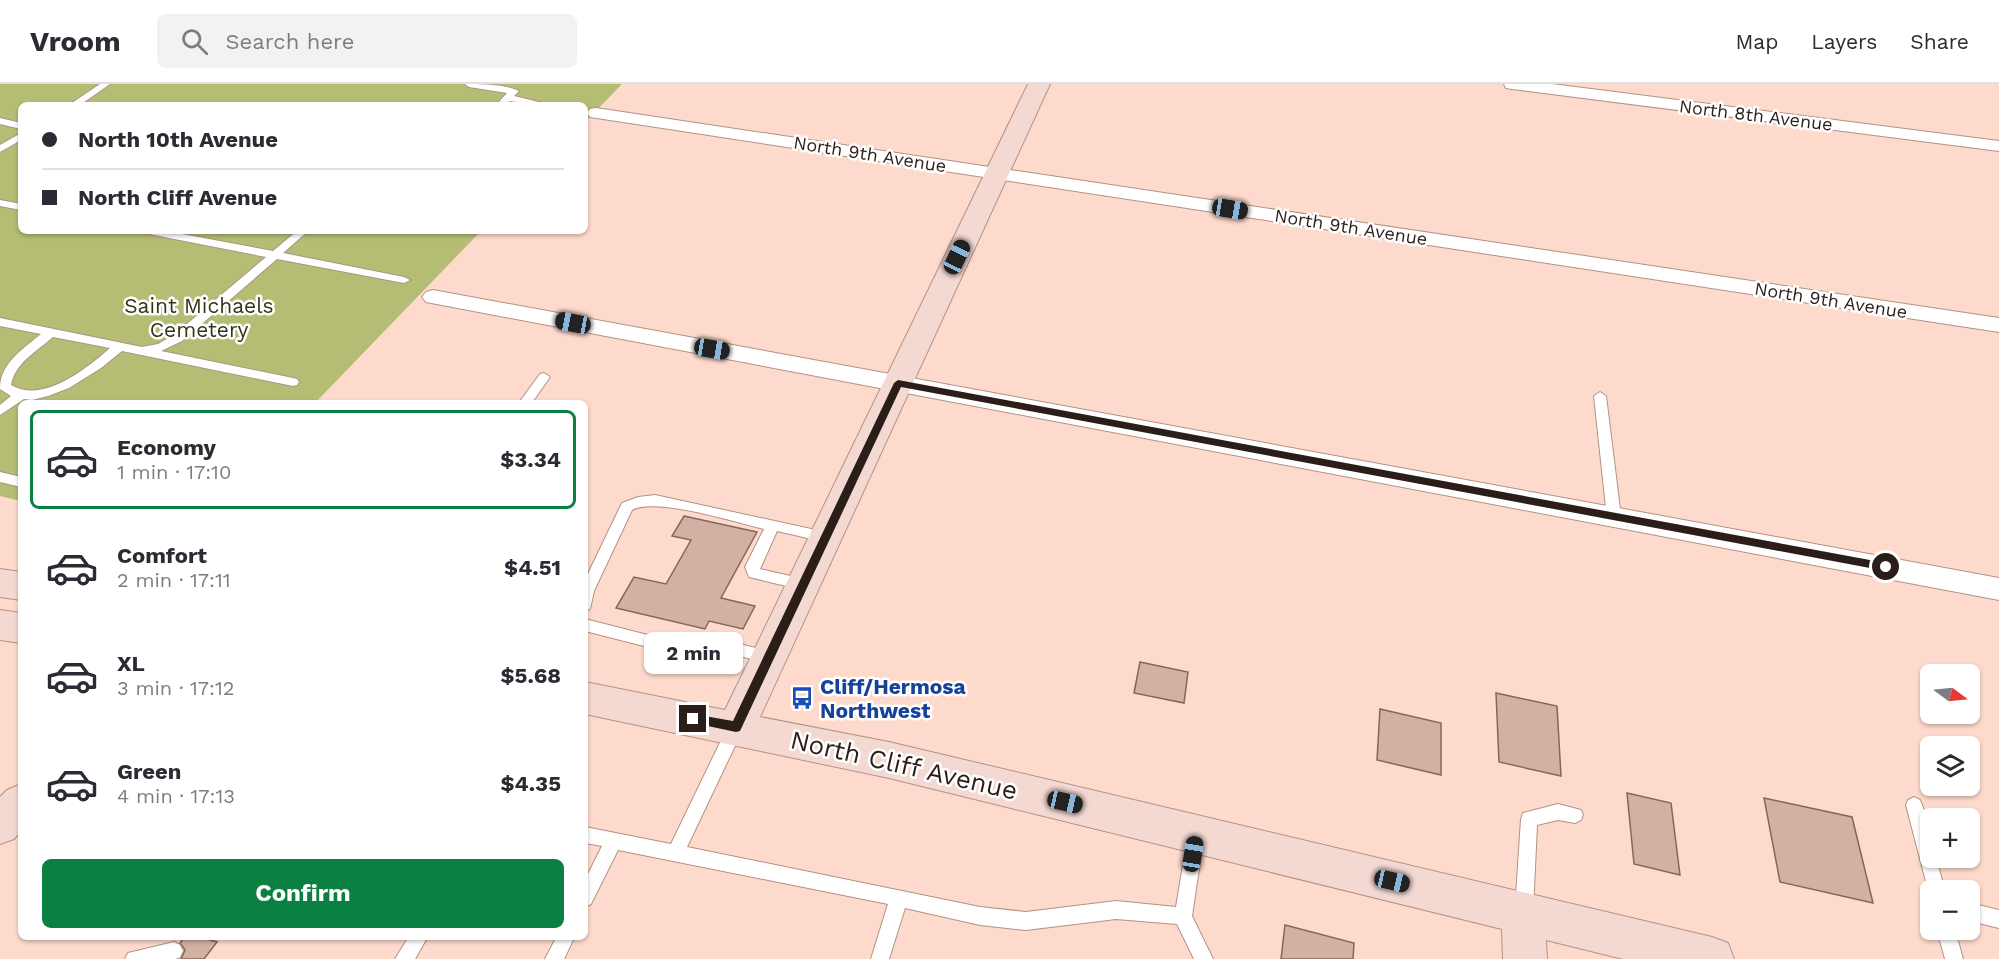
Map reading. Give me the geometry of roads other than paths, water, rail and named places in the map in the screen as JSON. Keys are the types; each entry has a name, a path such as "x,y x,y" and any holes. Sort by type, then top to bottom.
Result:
{"street":[{"path":"736,727 1039,84"},
{"name":"North 8th Avenue","path":"1512,84 1999,146"},
{"name":"North 9th Avenue","path":"590,112 1999,325"},
{"path":"433,297 1999,588"},
{"path":"0,582 18,585"},
{"path":"0,625 18,628"},
{"name":"North Cliff Avenue","path":"588,699 889,759 1712,959"},
{"path":"0,825 18,806"},
{"path":"1523,913 1525,959"}],"lane":[{"path":"79,102 106,84"},
{"path":"469,84 515,91 539,102"},
{"path":"504,102 515,91"},
{"path":"0,121 18,125"},
{"path":"0,149 18,138"},
{"path":"0,203 18,206"},
{"path":"165,234 404,280"},
{"path":"142,351 161,347 178,339 300,234"},
{"path":"0,322 293,382"},
{"path":"51,332 11,367 5,377 5,387 10,392 22,394 47,392 64,386 85,375 120,346"},
{"path":"527,400 544,377"},
{"path":"0,411 22,394"},
{"path":"1600,396 1614,517"},
{"path":"0,477 18,481"},
{"path":"588,589 627,507 637,501 648,499 672,503 825,537"},
{"path":"773,525 752,567 754,573 803,584"},
{"path":"588,626 687,651 727,647 768,657"},
{"path":"675,854 736,727"},
{"path":"1914,805 1933,880"},
{"path":"1523,913 1529,819 1558,812 1575,815"},
{"path":"1196,834 1183,916 1192,939 1204,959"},
{"path":"588,836 980,916 1026,921 1116,910 1183,916"},
{"path":"588,892 613,842"},
{"path":"880,959 899,898"},
{"path":"1980,914 1999,919"},
{"path":"404,959 417,940"},
{"path":"554,959 564,940"},
{"path":"1949,940 1954,959"},
{"path":"134,959 174,951"}],"place":[{"name":"Cliff/Hermosa Northwest","path":"802,698"}],"park label":[{"name":"Saint Michaels Cemetery","path":"199,317"}]}
